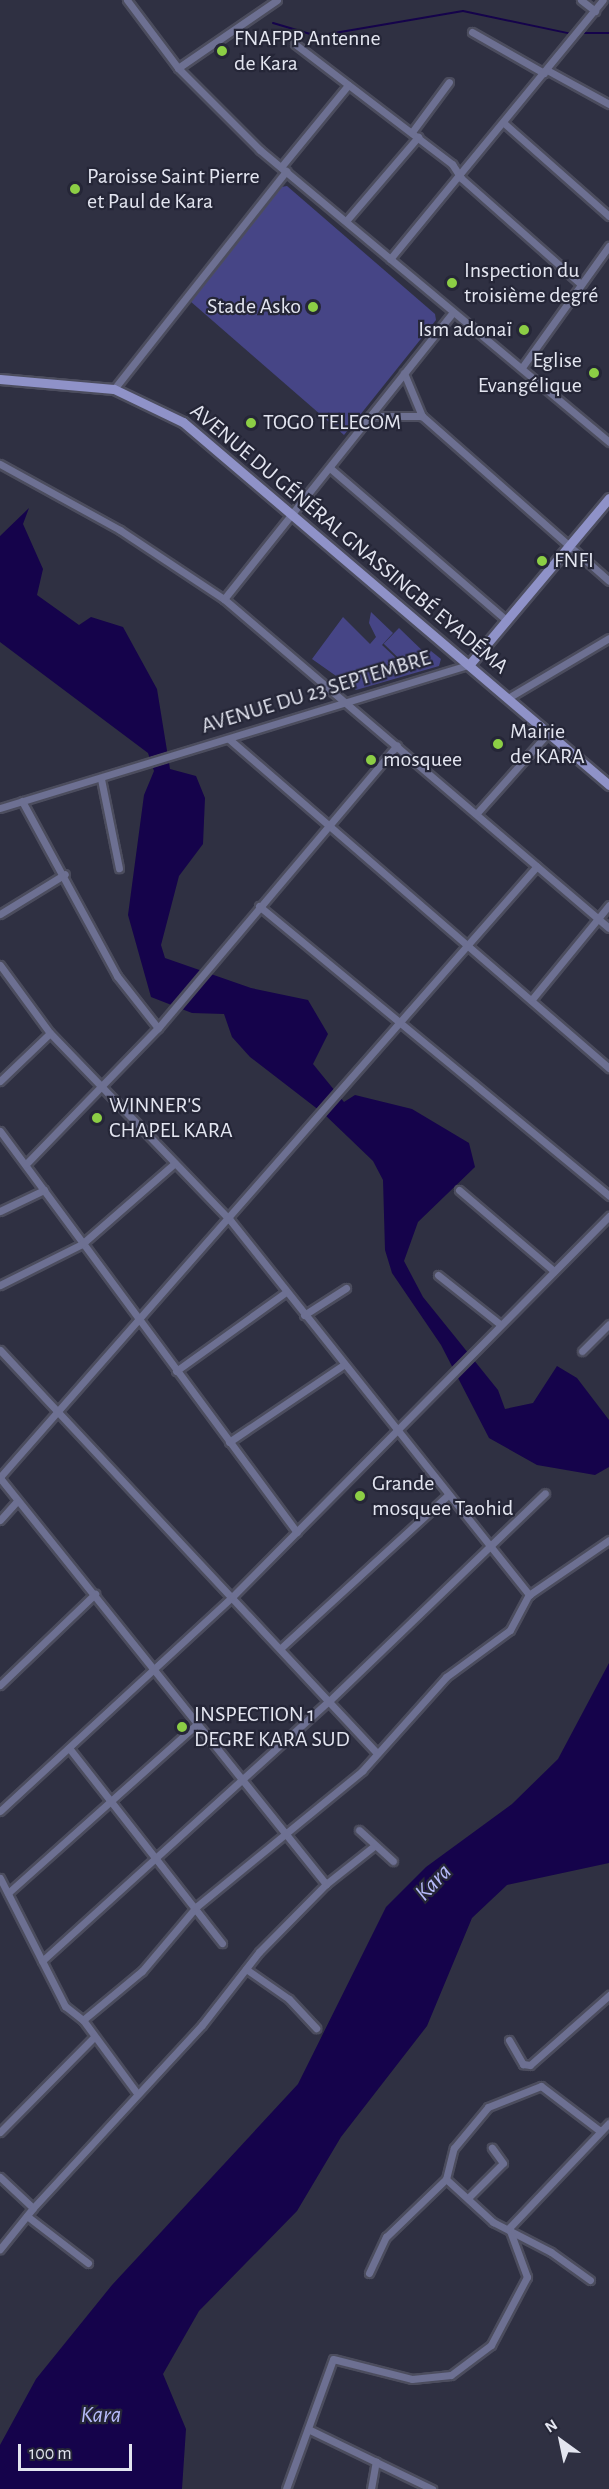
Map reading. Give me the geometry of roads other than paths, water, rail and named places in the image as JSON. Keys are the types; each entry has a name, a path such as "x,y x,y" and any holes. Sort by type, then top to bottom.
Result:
{"main road":[{"name":"AVENUE DU GÉNÉRAL GNASSINGBÉ EYADÉMA","path":"0,379 114,389 183,422 609,785"},
{"path":"469,665 505,619 609,498"}],"street":[{"path":"127,0 178,68 283,169 452,313 523,366 609,442"},
{"path":"178,68 278,0"},
{"path":"581,0 595,11"},
{"path":"390,259 505,124 603,0"},
{"path":"472,32 609,104"},
{"path":"295,44 452,164 460,178 581,284"},
{"path":"346,221 415,134 449,82"},
{"path":"114,389 348,85"},
{"path":"505,124 609,216"},
{"path":"523,366 609,246"},
{"path":"224,599 452,313"},
{"path":"404,374 422,416 609,581"},
{"path":"370,416 422,416"},
{"path":"0,464 120,530 224,599 351,704 609,928"},
{"path":"330,468 505,619"},
{"path":"508,698 609,638"},
{"name":"AVENUE DU 23 SEPTEMBRE","path":"0,808 351,704 469,665"},
{"path":"477,813 548,733"},
{"path":"229,739 468,946 533,998 608,1065"},
{"path":"26,1164 158,1028 397,745"},
{"path":"101,779 119,868"},
{"path":"22,801 64,873 117,976 158,1028"},
{"path":"326,1884 197,1724 158,1669 17,1501 0,1477 137,1320 230,1220 537,866"},
{"path":"0,914 64,873"},
{"path":"533,998 609,905"},
{"path":"259,906 398,1026 609,1196"},
{"path":"0,965 50,1033 230,1220 343,1365 530,1595"},
{"path":"0,1081 50,1033"},
{"path":"0,1131 137,1320 297,1532"},
{"path":"0,1285 82,1244 175,1163"},
{"path":"0,1211 44,1190"},
{"path":"459,1190 554,1271"},
{"path":"0,1811 158,1669 233,1596 609,1216"},
{"path":"438,1275 501,1325"},
{"path":"304,1315 346,1288"},
{"path":"176,1371 286,1292"},
{"path":"582,1351 609,1324"},
{"path":"0,1350 60,1409 282,1647 328,1702 375,1751"},
{"path":"229,1442 343,1365"},
{"path":"42,1961 155,1859 240,1777 328,1702 545,1493"},
{"path":"282,1647 449,1494"},
{"path":"0,1520 17,1501"},
{"path":"83,2020 142,1971 196,1907 282,1832 322,1806 362,1771 375,1751 446,1677 510,1630 530,1595 609,1540"},
{"path":"0,1685 94,1594"},
{"path":"8,1893 197,1724"},
{"path":"69,1748 222,1943"},
{"path":"359,1830 393,1861"},
{"path":"0,2249 33,2208 136,2092 202,2025 246,1969 326,1884 374,1846"},
{"path":"0,1878 65,2006 83,2020 136,2092"},
{"path":"246,1969 289,1999 316,2028"},
{"path":"509,2040 523,2064 530,2065 609,1995"},
{"path":"0,2132 94,2037"},
{"path":"369,2272 386,2237 446,2179 454,2148 488,2107 541,2086 600,2131"},
{"path":"509,2228 609,2123"},
{"path":"468,2198 503,2163 492,2148"},
{"path":"0,2177 33,2208"},
{"path":"446,2179 493,2222 509,2228 590,2280"},
{"path":"27,2216 88,2263"},
{"path":"286,2489 333,2359 384,2374 432,2377 451,2375 492,2345 527,2277 509,2228"},
{"path":"308,2429 432,2489"},
{"path":"371,2489 376,2461"}],"water":[{"path":"29,508 23,524 43,569 37,595 79,625 91,617 123,627 157,689 170,769 196,776 205,798 203,844 179,876 161,945 165,958 251,988 308,1000 328,1034 313,1064 344,1102 355,1095 412,1109 469,1143 475,1167 418,1222 404,1261 423,1297 498,1390 505,1409 533,1403 557,1366 577,1378 609,1420 609,1467 595,1475 537,1465 489,1438 441,1345 392,1273 385,1250 383,1180 373,1161 324,1114 250,1057 232,1037 224,1014 192,1013 151,997 128,915 144,795 154,771 148,753 0,642 0,536"},
{"name":"Kara","path":"609,1663 609,1863 507,1885 472,1918 427,2026 341,2137 297,2211 199,2311 163,2374 186,2429 182,2489 0,2489 0,2445 36,2379 112,2285 298,2084 386,1907 426,1867 512,1804 558,1759"}],"waterway":[{"path":"273,23 317,36 463,11 572,34"},
{"path":"578,33 609,33"}],"place":[{"name":"FNAFPP Antenne de Kara","path":"222,51"},
{"name":"Paroisse Saint Pierre et Paul de Kara","path":"75,189"},
{"name":"Inspection du troisième degré","path":"452,283"},
{"name":"Stade Asko","path":"313,307"},
{"name":"Ism adonaï","path":"524,330"},
{"name":"Eglise Evangélique","path":"594,373"},
{"name":"TOGO TELECOM","path":"251,423"},
{"name":"FNFI","path":"542,561"},
{"name":"Mairie de KARA","path":"498,744"},
{"name":"mosquee","path":"371,760"},
{"name":"WINNER'S CHAPEL KARA","path":"97,1118"},
{"name":"Grande mosquee Taohid","path":"360,1496"},
{"name":"INSPECTION 1 DEGRE KARA SUD","path":"182,1727"}]}
